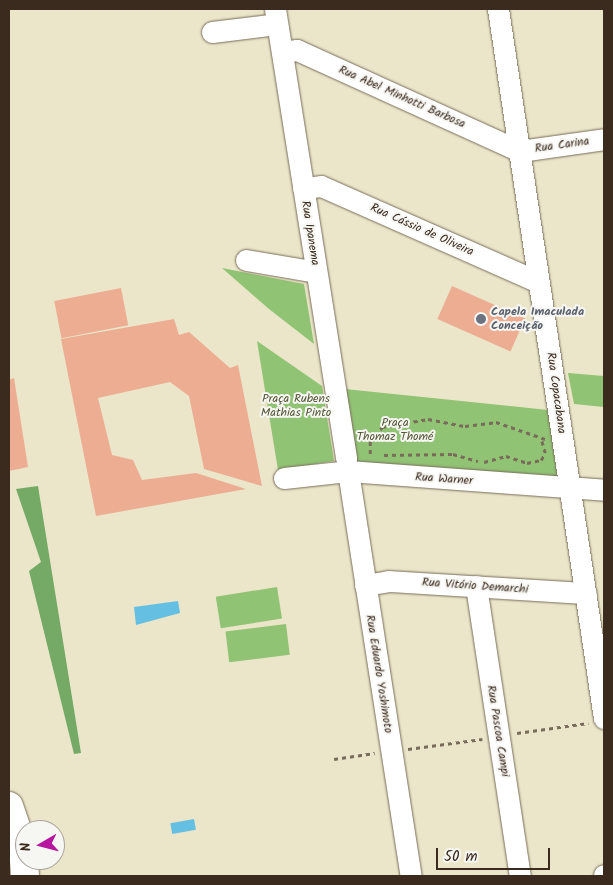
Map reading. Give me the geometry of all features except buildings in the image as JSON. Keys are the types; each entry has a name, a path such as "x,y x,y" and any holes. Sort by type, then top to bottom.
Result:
{"main road":[{"path":"9,806 15,824"}],"street":[{"name":"Rua Copacabana","path":"496,10 520,151 586,593 600,720"},
{"path":"212,32 276,16"},
{"name":"Rua Ipanema","path":"276,16 347,465"},
{"name":"Rua Abel Minhotti Barbosa","path":"282,52 297,50 520,151"},
{"name":"Rua Carina","path":"520,151 604,139"},
{"name":"Rua Cássio de Oliveira","path":"303,188 321,186 539,282"},
{"path":"246,260 316,272"},
{"name":"Rua Warner","path":"284,478 347,465 604,490"},
{"name":"Rua Eduardo Yoshimoto","path":"347,465 411,876"},
{"name":"Rua Vitório Demarchi","path":"365,585 380,580 586,593"},
{"name":"Rua Pascoa Campi","path":"476,586 520,876"}],"path":[{"path":"540,439 545,453 532,464 506,456 483,462 453,454 425,457 398,452 370,458 370,442 382,426 428,419 465,426 496,422 540,439 563,439"},
{"path":"334,759 600,720"}],"green space":[{"path":"222,268 304,284 314,344 269,309"},
{"name":"Praça Rubens Mathias Pinto","path":"257,341 322,386 334,461 278,470"},
{"path":"568,373 604,376 604,407 574,404"},
{"name":"Praça Thomaz Thomé","path":"345,389 548,410 559,478 354,463"},
{"path":"38,486 81,753 74,754 29,571 41,562 16,489"},
{"path":"277,587 282,619 221,628 216,597"},
{"path":"286,624 290,655 229,662 225,631"}],"water":[{"path":"178,601 180,613 136,625 134,607"},
{"path":"194,819 196,830 172,834 170,823"}],"place":[{"name":"Capela Imaculada Conceição","path":"481,319"}]}
